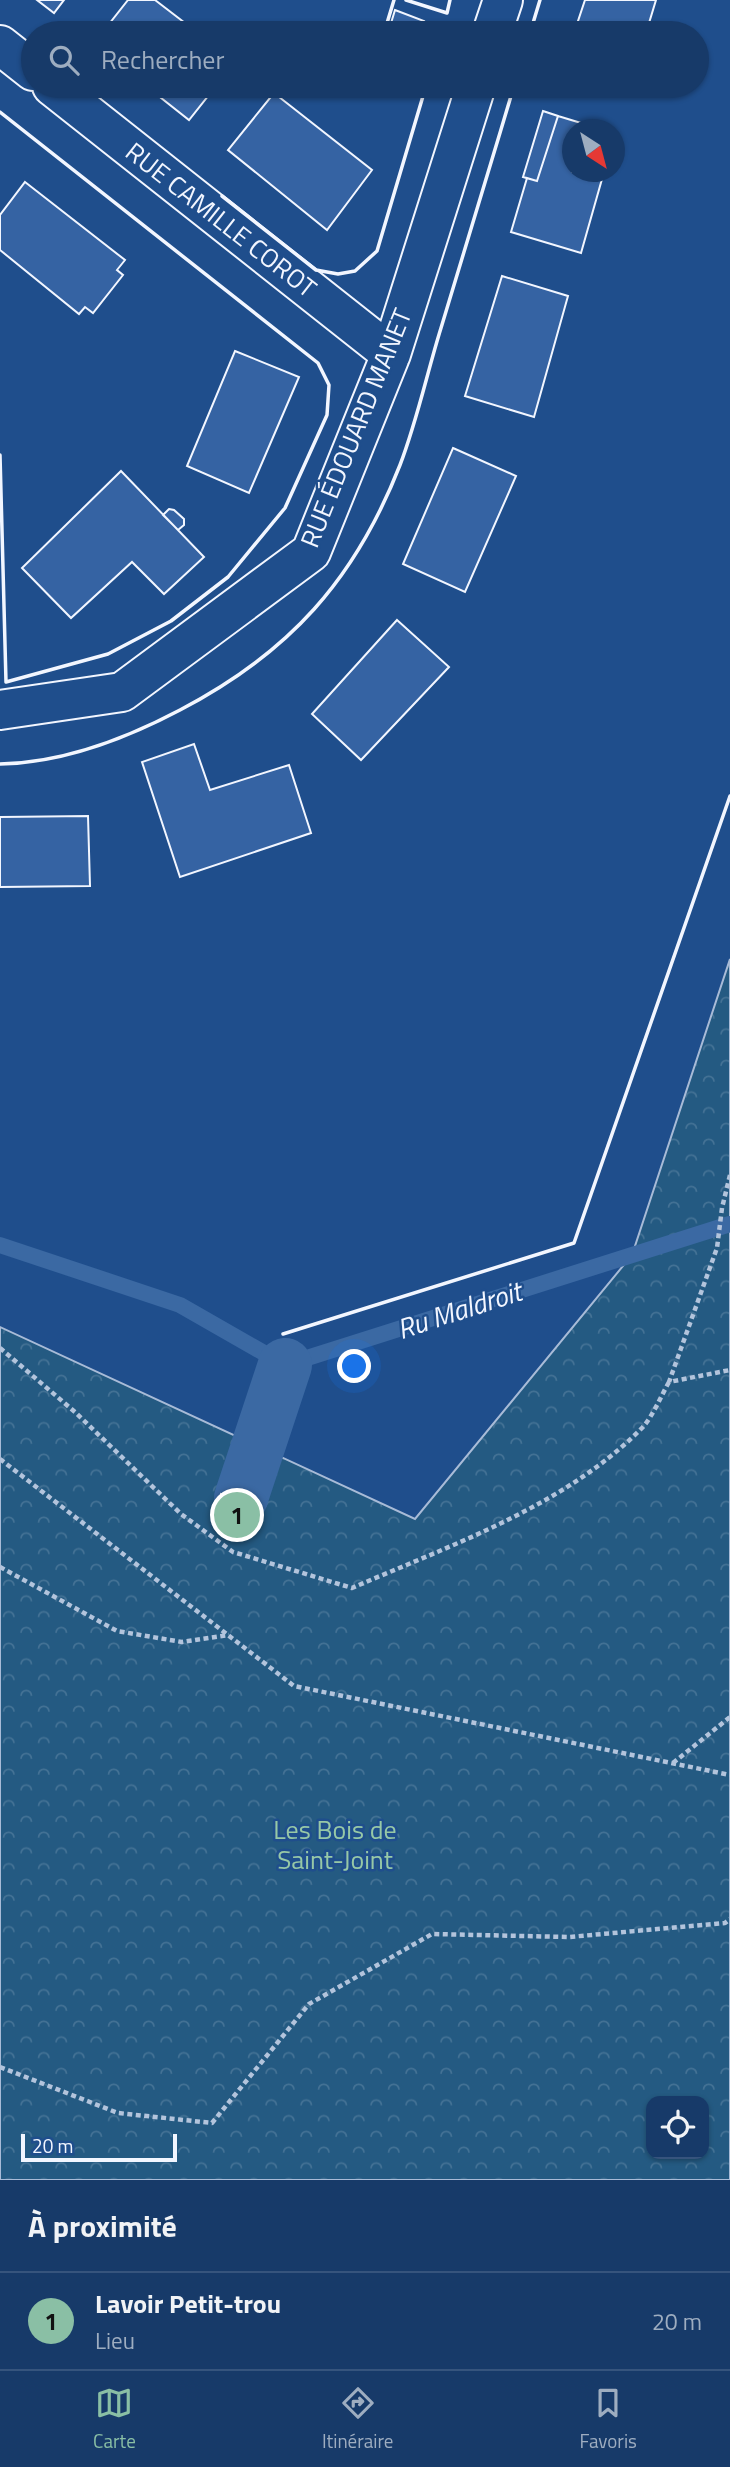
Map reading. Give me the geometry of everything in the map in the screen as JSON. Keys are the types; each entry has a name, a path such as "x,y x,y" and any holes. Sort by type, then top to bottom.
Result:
{"street":[{"path":"496,21 503,0"},
{"path":"0,45 21,62"},
{"name":"RUE CAMILLE COROT","path":"67,98 391,354"},
{"name":"RUE ÉDOUARD MANET","path":"0,710 122,692 311,552 391,354 472,98"}],"path":[{"path":"0,1348 75,1412 181,1514 233,1552 352,1588 474,1535 577,1481 643,1426 669,1382 717,1248 730,1175"},
{"path":"669,1382 730,1370"},
{"path":"0,1459 294,1686 730,1775"},
{"path":"0,1567 117,1632 181,1642 229,1635"},
{"path":"672,1763 730,1717"},
{"path":"0,2067 118,2113 212,2123 309,2004 432,1934 569,1937 725,1923 730,1919"}],"green space":[{"name":"Les Bois de Saint-Joint","path":"730,959 730,2180 0,2180 0,1327 415,1519 632,1255"}],"building":[{"path":"37,0 64,0 54,13"},
{"path":"128,0 155,0 182,21 111,21"},
{"path":"585,0 656,0 650,21 578,21"},
{"path":"395,10 424,21 392,21"},
{"path":"161,98 206,98 189,120"},
{"path":"270,98 280,98 372,170 327,230 228,150"},
{"path":"543,111 558,116 537,181 523,177"},
{"path":"558,116 568,119 562,119 562,182 601,182 581,253 511,232 527,178 537,181"},
{"path":"25,182 125,260 117,270 123,275 93,313 85,307 79,314 0,250 0,215"},
{"path":"502,276 568,296 534,417 465,396"},
{"path":"235,351 299,377 249,493 187,466"},
{"path":"453,448 516,476 465,592 403,564"},
{"path":"121,471 204,557 164,594 132,562 71,618 22,568"},
{"path":"169,509 184,519 184,525 178,530 163,515"},
{"path":"397,620 449,667 361,760 312,714"},
{"path":"194,744 210,790 289,765 311,833 180,877 142,762"},
{"path":"88,816 90,886 0,887 0,817"},
{"path":"221,1494 260,1506 252,1535 213,1524"}],"waterway":[{"name":"Ru Maldroit","path":"0,1245 180,1305 285,1365 730,1224"},
{"path":"241,1498 285,1365"}],"wall":[{"path":"388,21 394,0"},
{"path":"406,0 447,13 450,0"},
{"path":"534,21 540,0"},
{"path":"222,196 316,270 338,274 355,271 377,251 422,98"},
{"path":"0,764 24,763 93,748 138,731 180,710 219,688 286,638 339,578 362,544 400,465 510,98"},
{"path":"0,112 318,363 329,385 327,415 285,508 228,577 171,621 108,654 6,682 0,455"},
{"path":"283,1334 574,1243 730,796"}],"place":[{"name":"Lavoir Petit-trou","path":"237,1515"}]}
